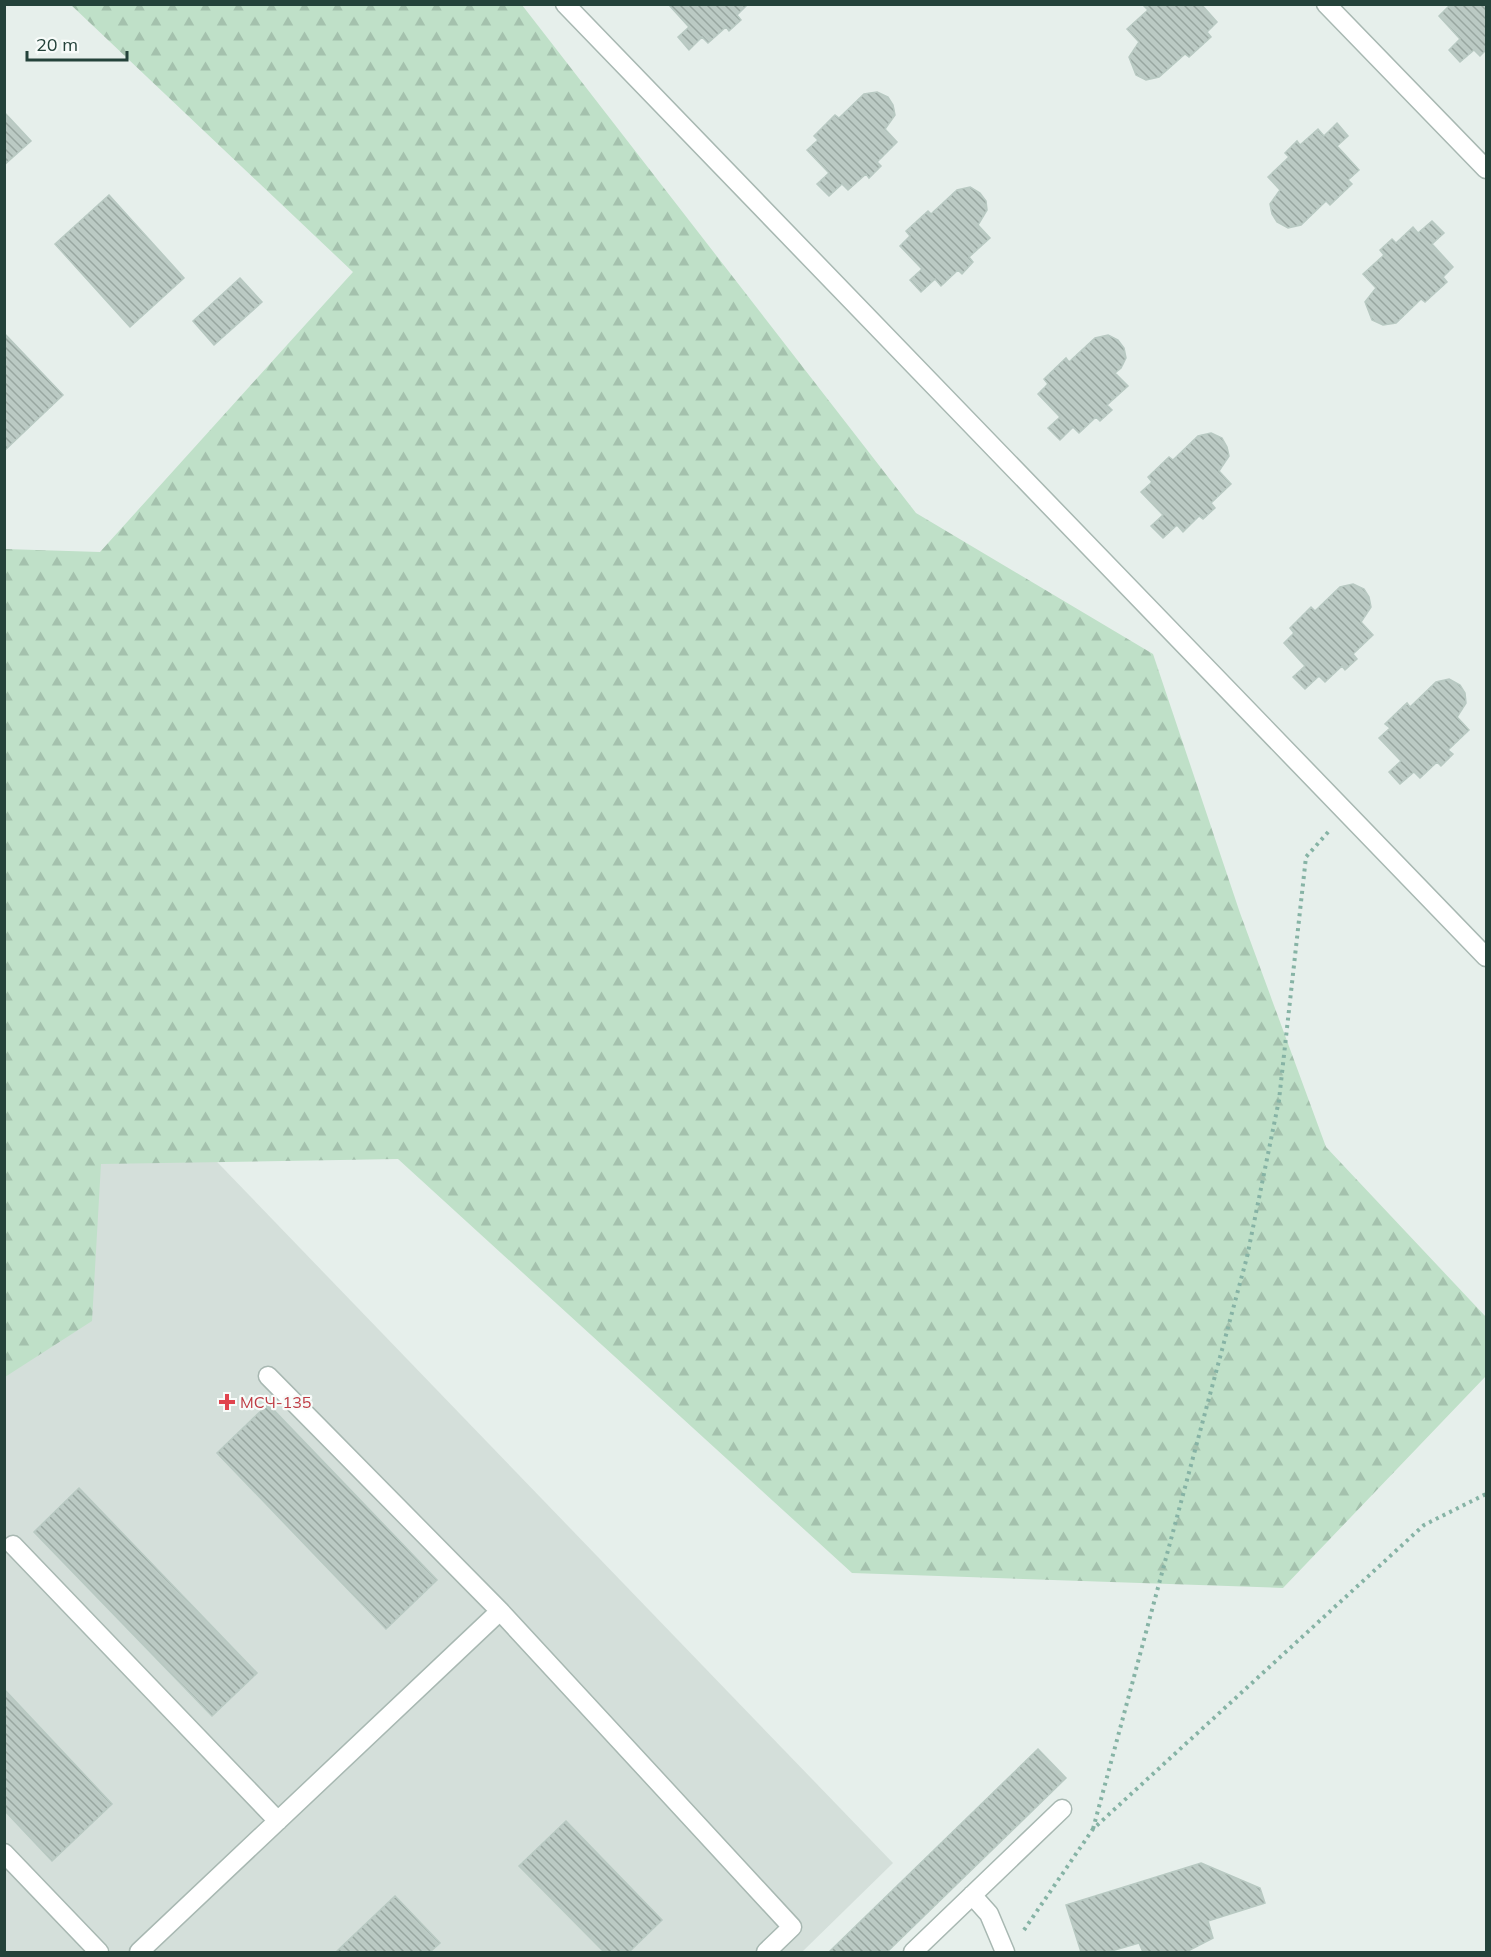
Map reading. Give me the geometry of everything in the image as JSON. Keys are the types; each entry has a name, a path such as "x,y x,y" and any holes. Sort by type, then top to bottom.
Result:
{"lane":[{"path":"565,4 1486,957"},
{"path":"1326,4 1486,169"},
{"path":"268,1376 500,1611 792,1927 766,1953"},
{"path":"14,1545 278,1821"},
{"path":"139,1953 500,1611"},
{"path":"913,1953 1062,1809"},
{"path":"4,1852 99,1953"},
{"path":"972,1895 990,1914 1005,1953"}],"path":[{"path":"1093,1829 1247,1257 1279,1100 1306,857 1346,812"},
{"path":"1021,1934 1093,1829 1424,1525 1486,1494"}],"shaded area":[{"name":"МСЧ-135","path":"4,941 893,1863 802,1952 5,1952"}],"green space":[{"path":"70,4 522,5 916,513 1153,654 1240,913 1326,1147 1486,1317 1486,1376 1283,1588 852,1573 398,1159 101,1164 92,1321 5,1377 5,549 100,552 353,272"}],"building":[{"path":"668,4 748,4 737,15 741,20 729,31 726,27 708,43 702,37 689,50 678,37 689,27"},
{"path":"1201,4 1217,22 1207,32 1211,37 1189,57 1185,54 1159,77 1146,80 1136,75 1129,57 1139,42 1127,29 1148,10 1143,5"},
{"path":"1448,4 1486,4 1486,50 1480,56 1474,50 1460,62 1449,50 1460,39 1439,16 1449,6"},
{"path":"877,92 888,97 893,105 895,115 885,129 897,142 877,162 881,166 869,178 866,174 848,190 842,184 829,196 817,184 829,173 807,150 818,140 814,136 835,115 839,118 864,94"},
{"path":"4,112 31,141 4,165"},
{"path":"1337,123 1348,136 1337,146 1359,170 1348,180 1352,184 1330,205 1326,201 1301,225 1288,228 1277,222 1272,214 1270,204 1280,190 1268,177 1289,157 1285,153 1297,141 1300,145 1318,129 1324,136"},
{"path":"970,187 980,193 986,201 987,210 978,225 990,238 969,257 973,262 962,274 958,270 941,286 935,279 921,292 910,280 922,269 900,246 910,236 906,231 928,211 931,214 957,190"},
{"path":"109,195 184,278 130,327 55,244"},
{"path":"1432,221 1444,233 1432,244 1453,267 1443,277 1447,282 1425,302 1421,299 1396,323 1383,325 1372,320 1365,302 1376,288 1363,274 1384,255 1380,250 1392,239 1396,243 1413,227 1418,233"},
{"path":"240,278 262,302 214,345 193,321"},
{"path":"4,333 63,395 4,451"},
{"path":"1108,335 1118,340 1124,348 1126,358 1121,368 1115,373 1128,386 1107,405 1112,410 1100,421 1096,417 1079,433 1073,427 1060,440 1048,428 1060,417 1038,394 1048,384 1044,379 1066,358 1069,362 1095,338"},
{"path":"1211,433 1222,438 1227,447 1229,456 1219,471 1231,484 1211,503 1215,508 1203,519 1199,516 1183,532 1177,525 1163,538 1151,526 1163,515 1141,492 1152,482 1148,477 1169,457 1173,460 1198,436"},
{"path":"1353,584 1364,589 1369,597 1371,607 1361,622 1373,635 1353,654 1357,659 1345,670 1342,666 1325,682 1319,676 1305,689 1293,677 1305,666 1284,643 1294,633 1290,628 1311,607 1315,611 1340,587"},
{"path":"1449,679 1460,685 1465,693 1466,703 1457,717 1469,730 1448,750 1453,754 1441,766 1437,762 1420,778 1414,772 1400,784 1389,772 1401,761 1379,738 1390,728 1385,724 1407,703 1410,707 1436,682"},
{"path":"268,1404 437,1580 386,1629 217,1453"},
{"path":"79,1488 257,1673 212,1716 34,1532"},
{"path":"4,1689 112,1804 52,1861 4,1810"},
{"path":"1038,1749 1066,1778 887,1952 829,1952"},
{"path":"566,1821 662,1920 629,1952 604,1952 519,1866"},
{"path":"1201,1863 1260,1888 1265,1903 1208,1921 1213,1938 1186,1952 1143,1952 1139,1943 1108,1952 1081,1952 1066,1905"},
{"path":"395,1896 440,1943 430,1952 336,1952"}],"place":[{"name":"МСЧ-135","path":"227,1402"}]}
